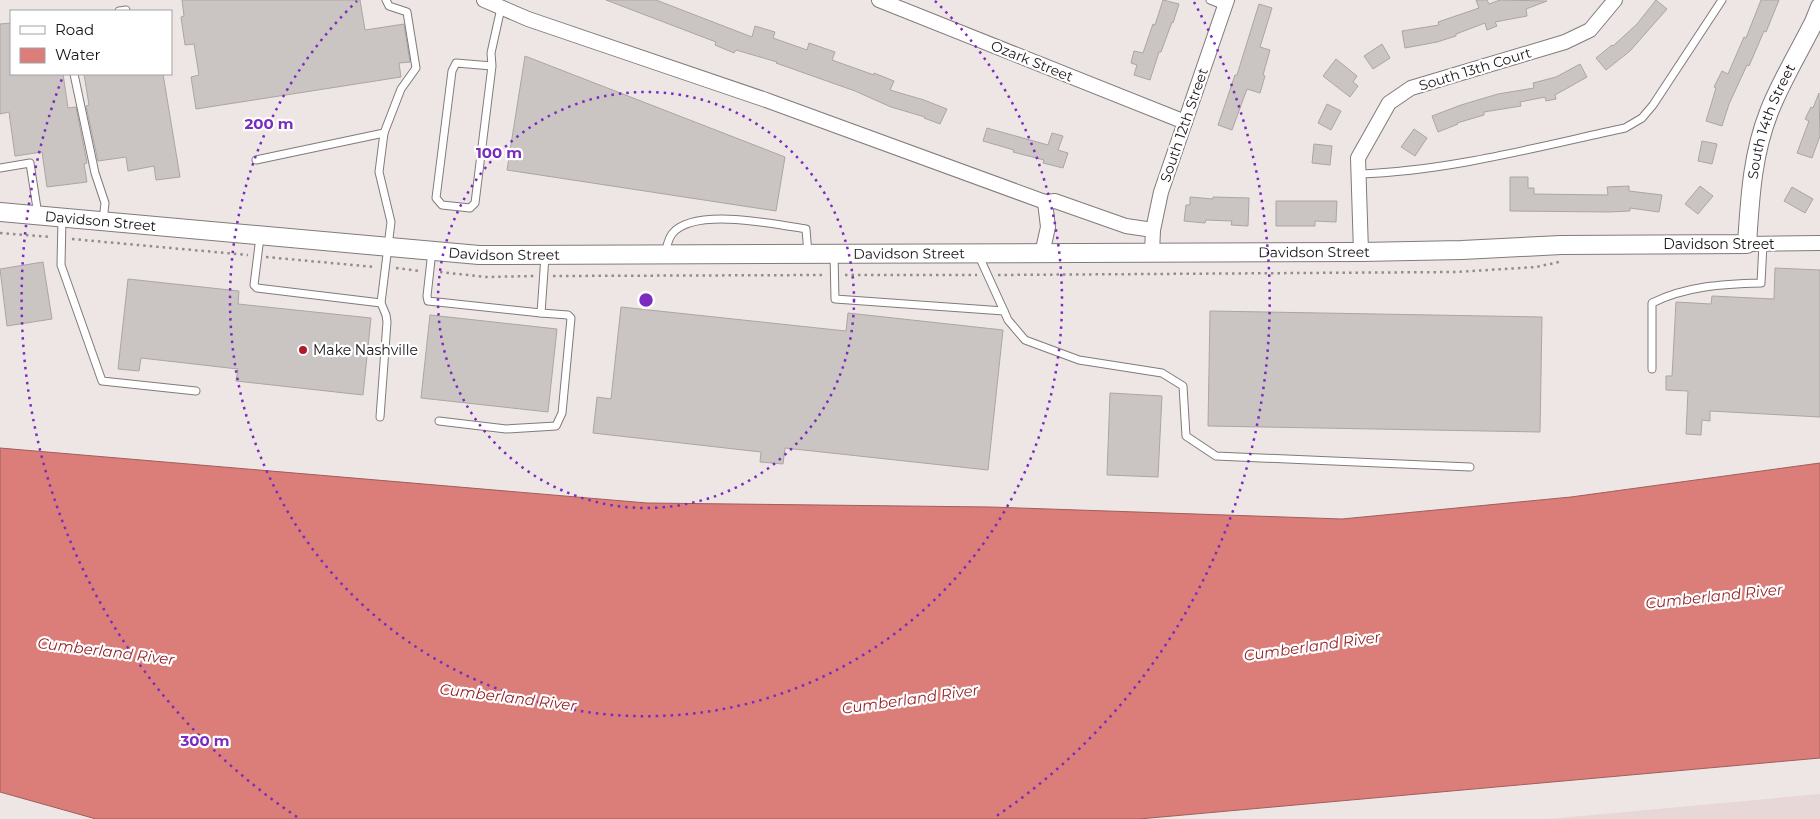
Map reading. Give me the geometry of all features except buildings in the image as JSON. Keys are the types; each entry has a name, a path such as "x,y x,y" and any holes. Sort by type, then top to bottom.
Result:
{"street":[{"path":"484,0 501,8 766,100 1045,202 1055,201 1126,226 1153,230"},
{"name":"Ozark Street","path":"879,0 1185,122"},
{"name":"South 13th Court","path":"1362,252 1358,158 1389,103 1410,88 1565,42 1590,30 1615,0"},
{"name":"South 12th Street","path":"1152,252 1153,230 1160,192 1226,3"},
{"name":"South 14th Street","path":"1756,244 1752,172 1758,146 1769,111 1820,7"},
{"path":"1042,254 1048,227 1045,202"},
{"name":"Davidson Street","path":"0,212 479,255 1362,252 1462,250 1561,245 1820,243"}],"lane":[{"path":"380,417 387,322 381,303 391,222 379,172 384,133 401,89 416,68 407,12 389,6 386,0"},
{"path":"1210,0 1226,3"},
{"path":"1359,174 1440,166 1625,128 1642,118 1653,105 1722,0"},
{"path":"492,66 456,63 452,71 436,198 442,205 470,208 475,203 492,66 491,52 501,8"},
{"path":"74,75 95,173 104,203 103,221"},
{"path":"256,160 384,133"},
{"path":"0,168 30,163 38,215"},
{"path":"62,218 61,264 102,381 196,391"},
{"path":"664,255 671,235 685,223 724,218 806,229 808,254"},
{"path":"260,236 254,285 257,288 381,303"},
{"path":"1652,369 1652,303 1670,294 1717,285 1760,283 1756,244"},
{"path":"432,251 426,296 428,301 568,315 571,318 562,413 556,426 506,429 439,421"},
{"path":"834,254 835,299 1004,311"},
{"path":"978,254 1008,320 1026,340 1079,360 1162,373 1183,386 1186,436 1216,456 1470,467"},
{"path":"541,313 545,256"}],"shaded area":[{"path":"1820,794 1820,819 1549,819"}],"water":[{"name":"Cumberland River","path":"0,448 647,503 990,507 1342,519 1571,497 1820,463 1820,758 1139,819 96,819 0,792"}],"place":[{"name":"Make Nashville","path":"303,350"}]}
